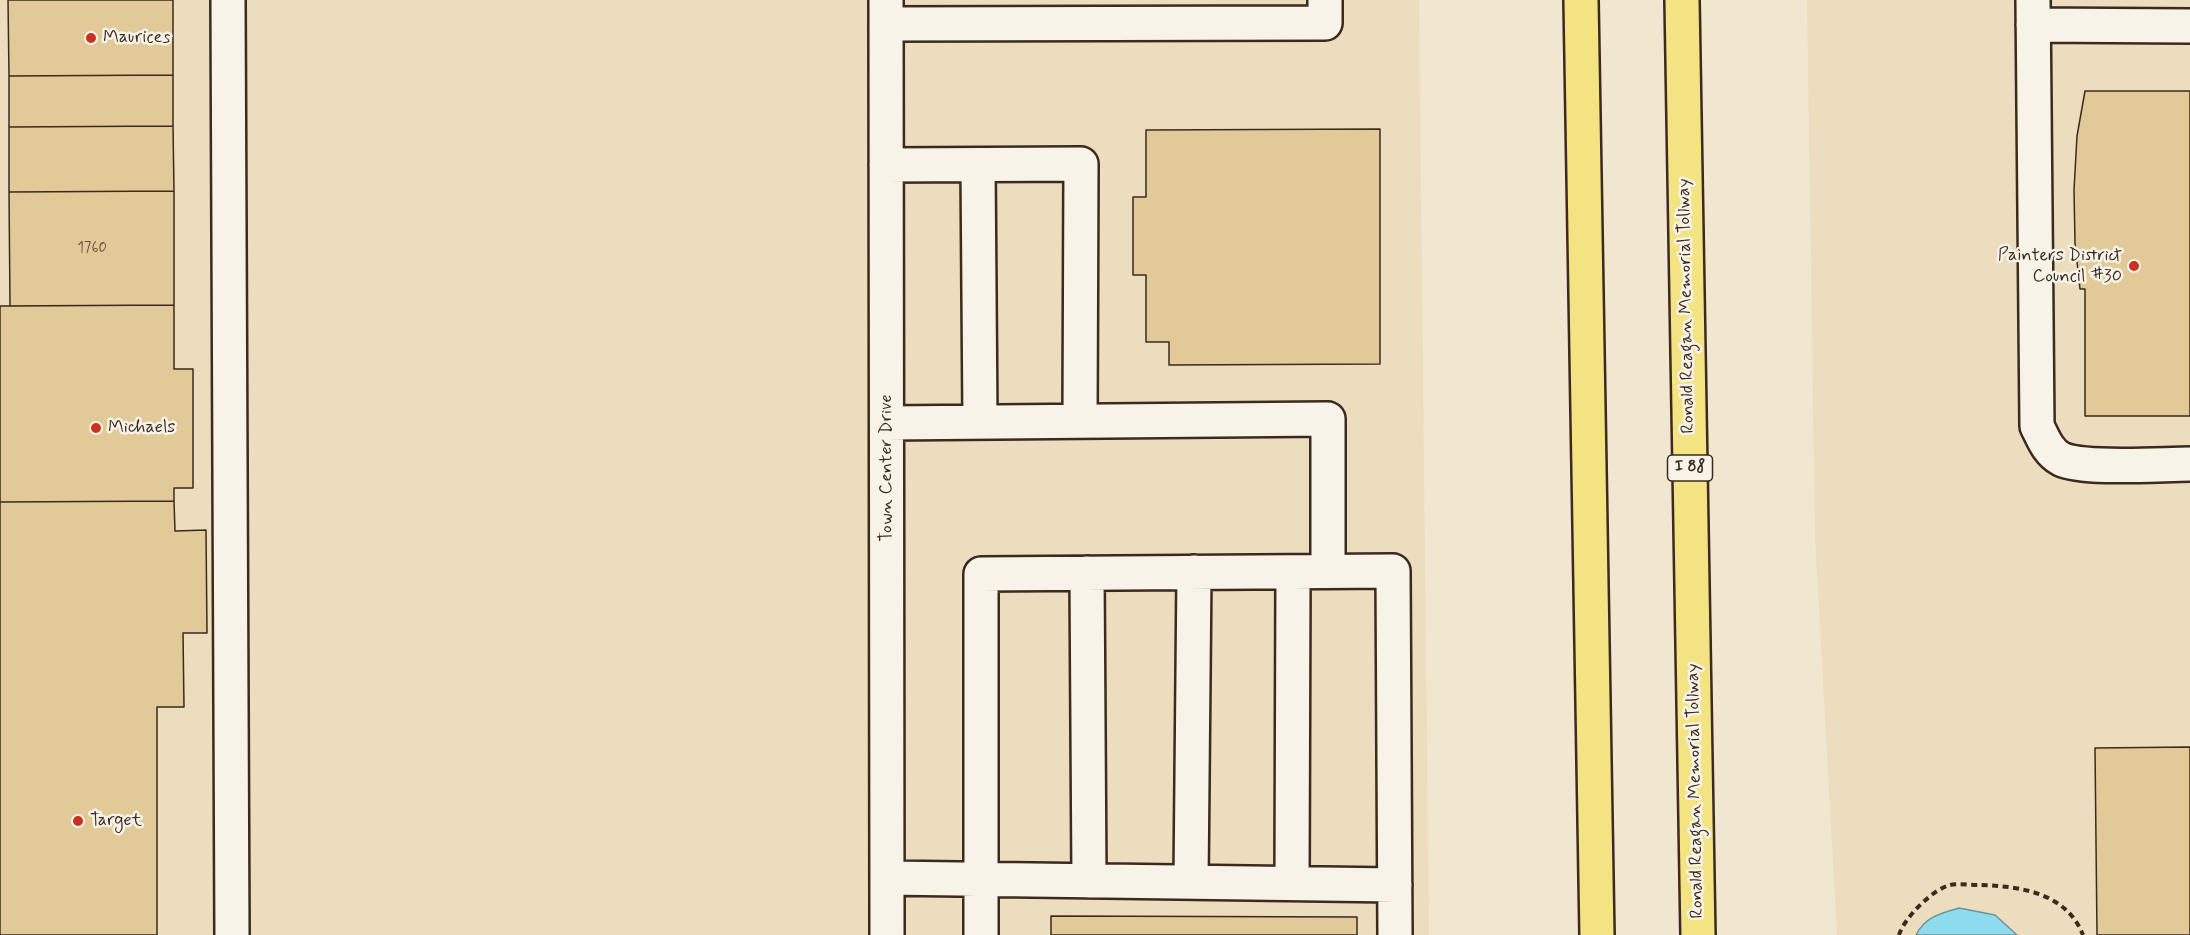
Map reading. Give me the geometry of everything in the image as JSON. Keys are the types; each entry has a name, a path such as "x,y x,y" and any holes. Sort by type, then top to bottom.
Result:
{"highway":[{"path":"1581,0 1597,935"},
{"name":"Ronald Reagan Memorial Tollway","path":"1682,0 1698,935"}],"street":[{"path":"228,0 232,935"},
{"path":"886,12 1084,12 1325,23 1325,0"},
{"name":"Town Center Drive","path":"886,12 887,935"},
{"path":"2190,26 2033,13 2037,426 2046,445 2060,459 2084,464 2190,464"},
{"path":"886,165 1081,164 1080,421"},
{"path":"978,165 980,422"},
{"path":"887,423 1328,419 1328,571"},
{"path":"981,935 981,574 1393,571 1395,935"},
{"path":"1191,882 1194,572"},
{"path":"1292,883 1293,572"},
{"path":"1087,573 1089,881"},
{"path":"887,878 1395,885"}],"path":[{"path":"1899,935 1902,925 1930,896 1950,885 2007,886 2041,893 2068,910 2083,935"}],"shaded area":[{"path":"0,0 1419,0 1429,935 0,935"},
{"path":"1807,0 2190,0 2190,935 1837,935 1815,537"}],"water":[{"path":"1959,908 1995,915 2017,935 1916,935 1929,920"}],"building":[{"name":"Maurices","path":"8,0 173,0 173,75 9,76"},
{"path":"173,75 173,126 9,127 9,76"},
{"name":"Painters District Council #30","path":"2085,91 2190,91 2190,416 2085,416 2085,289 2080,289 2075,243 2074,190 2077,136"},
{"path":"173,126 174,191 9,192 9,127"},
{"path":"1380,129 1380,364 1169,365 1169,342 1146,342 1146,275 1133,275 1133,197 1146,197 1146,130"},
{"path":"174,191 174,305 10,306 9,192"},
{"name":"Michaels","path":"174,305 174,369 193,369 193,488 174,488 174,501 0,502 0,306"},
{"name":"Target","path":"174,501 175,531 206,530 207,633 183,633 184,707 157,707 157,935 0,935 0,502"},
{"path":"2190,747 2190,935 2097,935 2095,748"},
{"path":"1051,916 1357,917 1357,935 1051,935"}],"place":[{"name":"Maurices","path":"91,38"},
{"name":"Painters District Council #30","path":"2134,266"},
{"name":"Michaels","path":"96,428"},
{"name":"Target","path":"78,821"}]}
